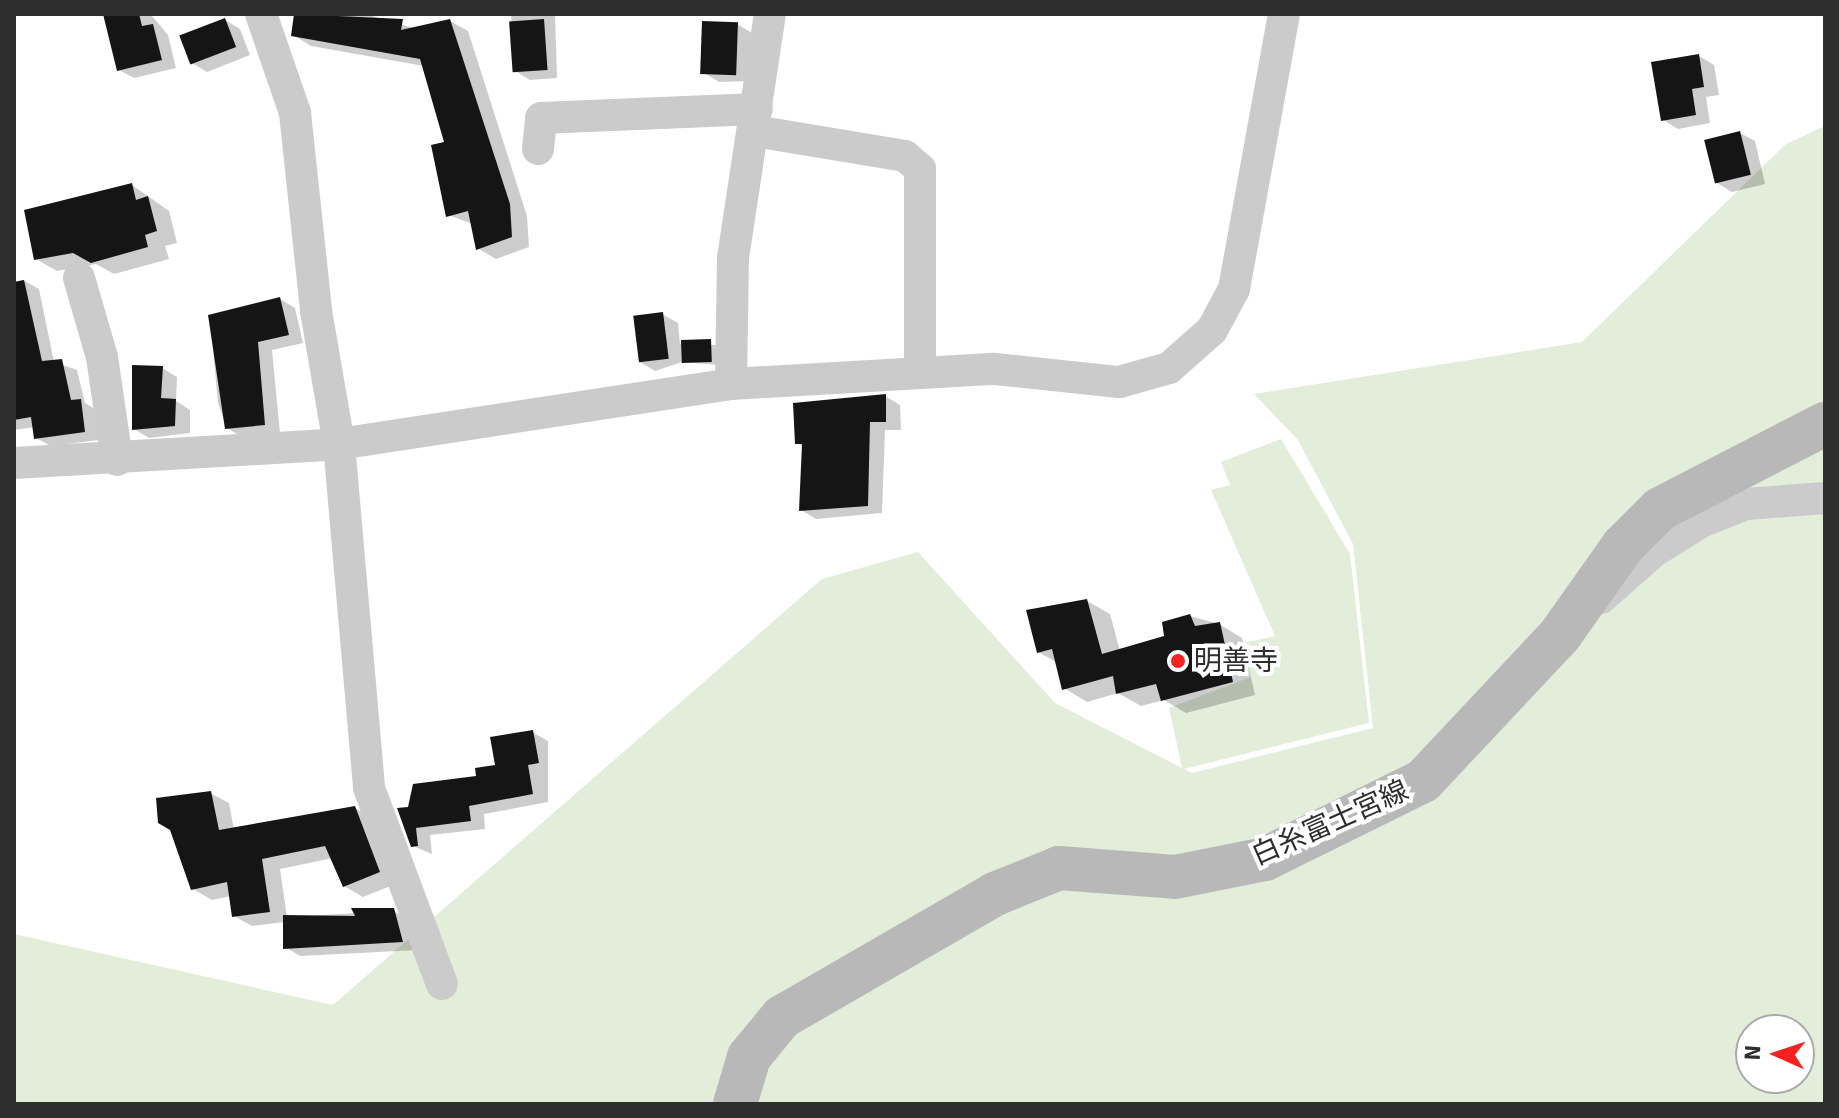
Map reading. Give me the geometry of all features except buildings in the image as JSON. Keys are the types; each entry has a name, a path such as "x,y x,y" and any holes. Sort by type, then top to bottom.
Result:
{"main road":[{"name":"白糸富士宮線","path":"735,1104 749,1057 782,1017 995,894 1059,868 1175,877 1265,859 1423,781 1560,635 1623,546 1660,509 1825,424"}],"street":[{"path":"261,14 295,113 316,311 339,444 369,788 442,984"},
{"path":"731,384 733,258 770,14"},
{"path":"14,463 117,460 339,444 731,384 995,369 1119,382 1169,368 1212,330 1234,289 1284,14"},
{"path":"538,149 541,118 756,120 905,156 920,169 920,373"},
{"path":"79,278 102,357 117,460"},
{"path":"1560,635 1653,552 1701,522 1746,504 1825,498"}],"green space":[{"path":"1825,126 1825,1104 14,1104 14,934 333,1005 822,579 918,552 1055,703 1182,768 1169,708 1251,677 1238,644 1275,636 1211,490 1230,485 1221,462 1281,439 1350,554 1369,723 1184,769 1192,773 1373,728 1353,544 1298,440 1254,394 1582,342 1786,144"}],"place":[{"name":"明善寺","path":"1178,661"}]}
